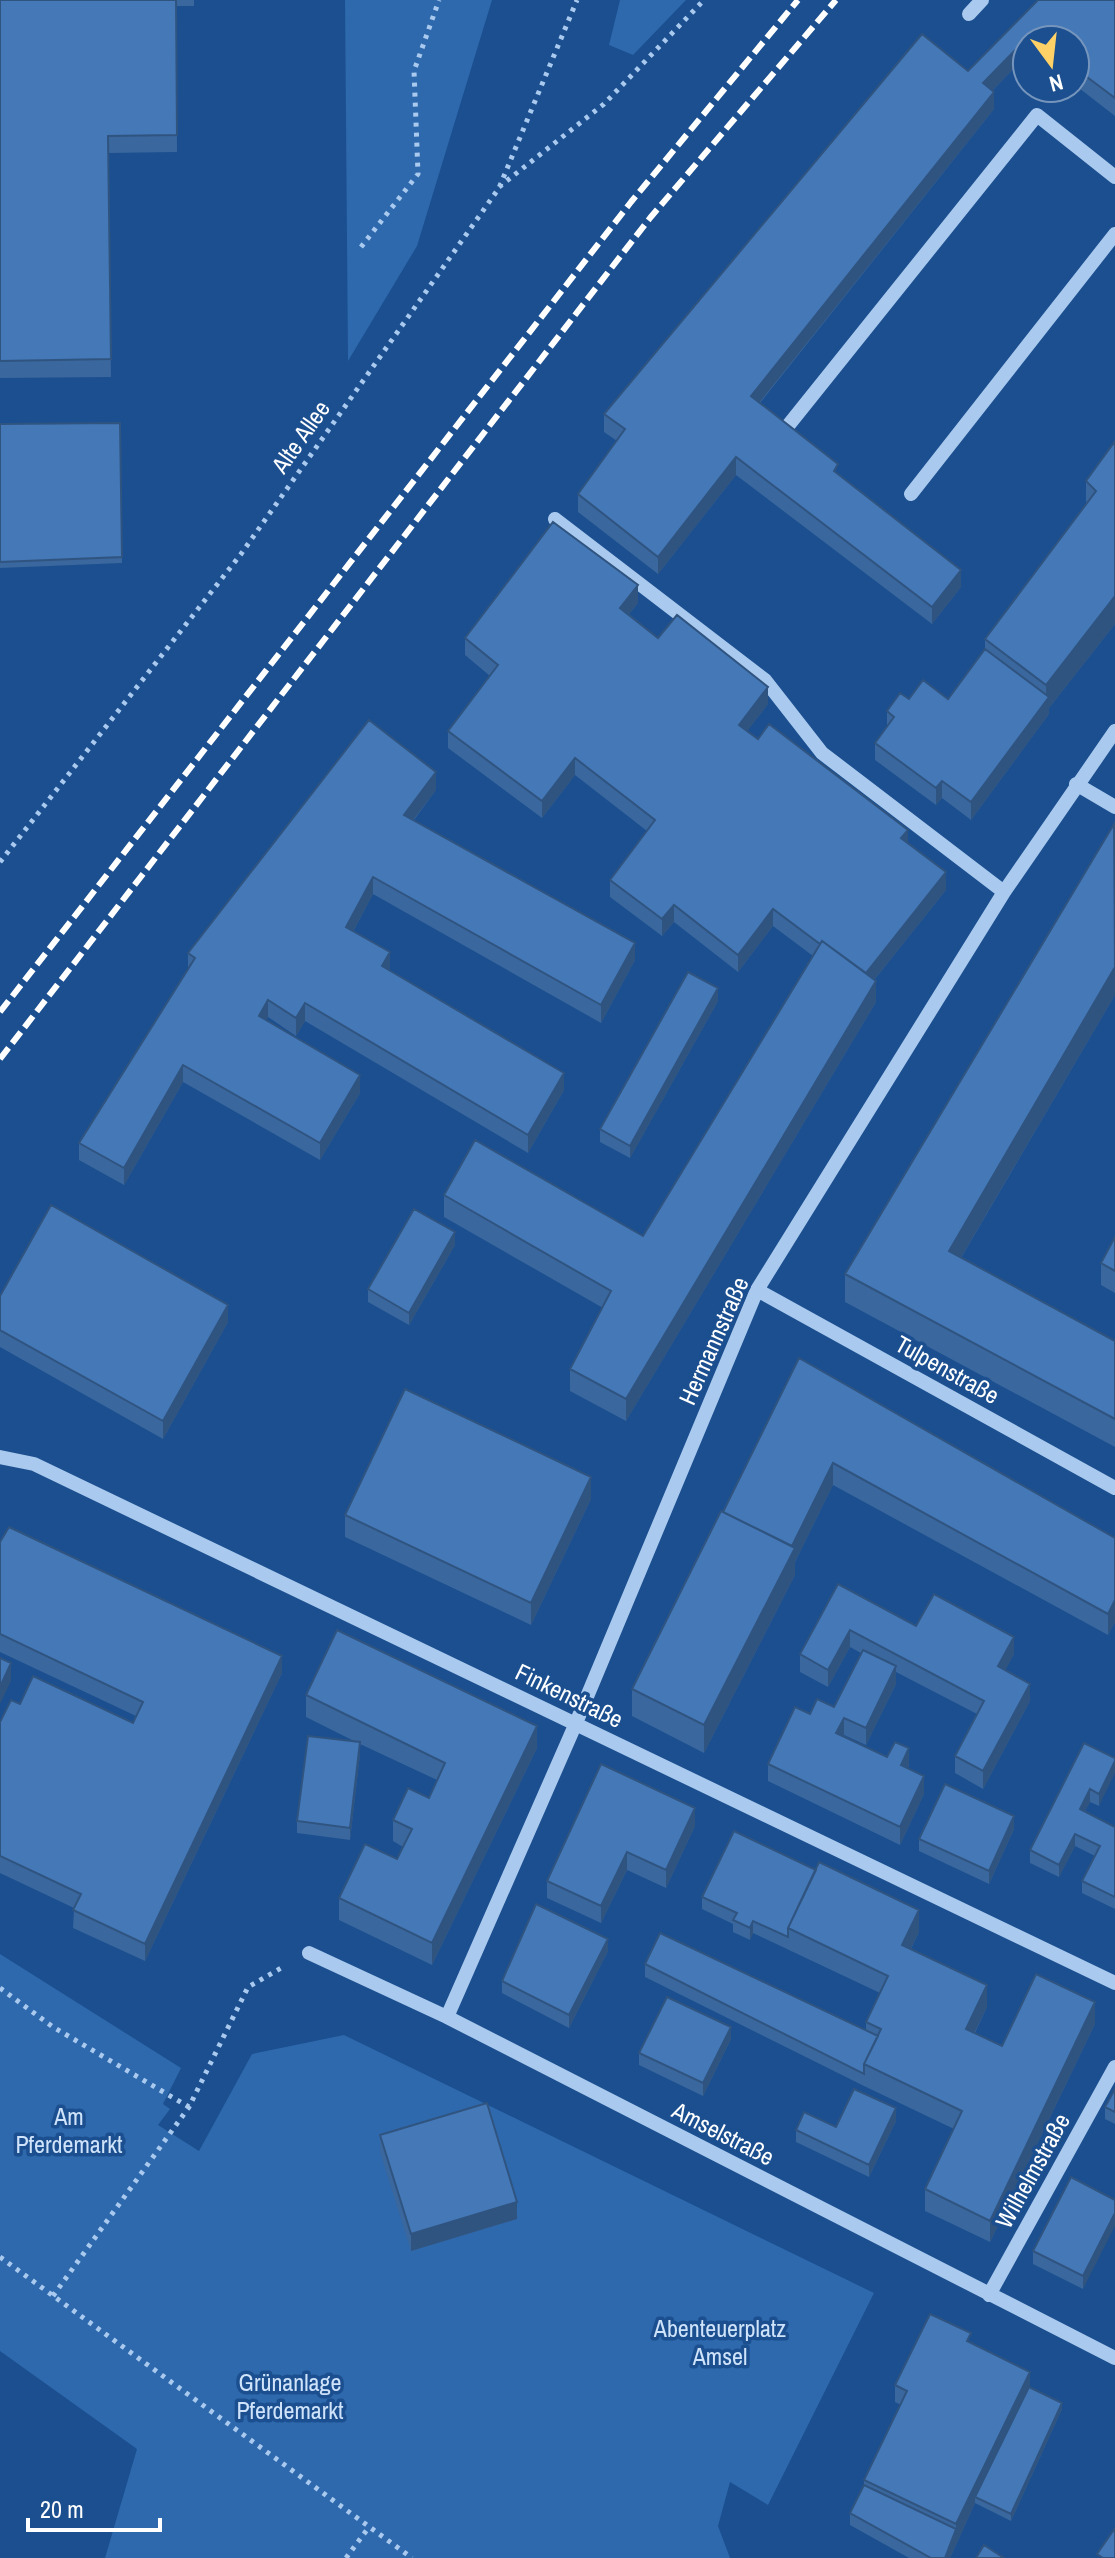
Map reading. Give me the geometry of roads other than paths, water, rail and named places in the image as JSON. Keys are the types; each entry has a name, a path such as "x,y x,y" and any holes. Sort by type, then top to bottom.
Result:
{"street":[{"path":"969,14 982,0"},
{"path":"787,427 1037,115 1115,177"},
{"path":"911,494 1115,234"},
{"path":"555,519 765,680 822,753 1004,892"},
{"name":"Hermannstraße","path":"447,2017 576,1723 757,1290 1004,892 1115,731"},
{"path":"1076,784 1115,807"},
{"name":"Tulpenstraße","path":"757,1290 1115,1488"},
{"name":"Finkenstraße","path":"0,1457 34,1464 1115,1983"},
{"name":"Amselstraße","path":"309,1953 447,2017 1115,2358"},
{"name":"Wilhelmstraße","path":"989,2295 1115,2067"}],"railway":[{"path":"0,1012 631,202 798,0"},
{"path":"0,1059 650,218 836,0"}],"park label":[{"name":"Am Pferdemarkt","path":"69,2131"},
{"name":"Abenteuerplatz Amsel","path":"720,2343"},
{"name":"Grünanlage Pferdemarkt","path":"290,2397"}]}
